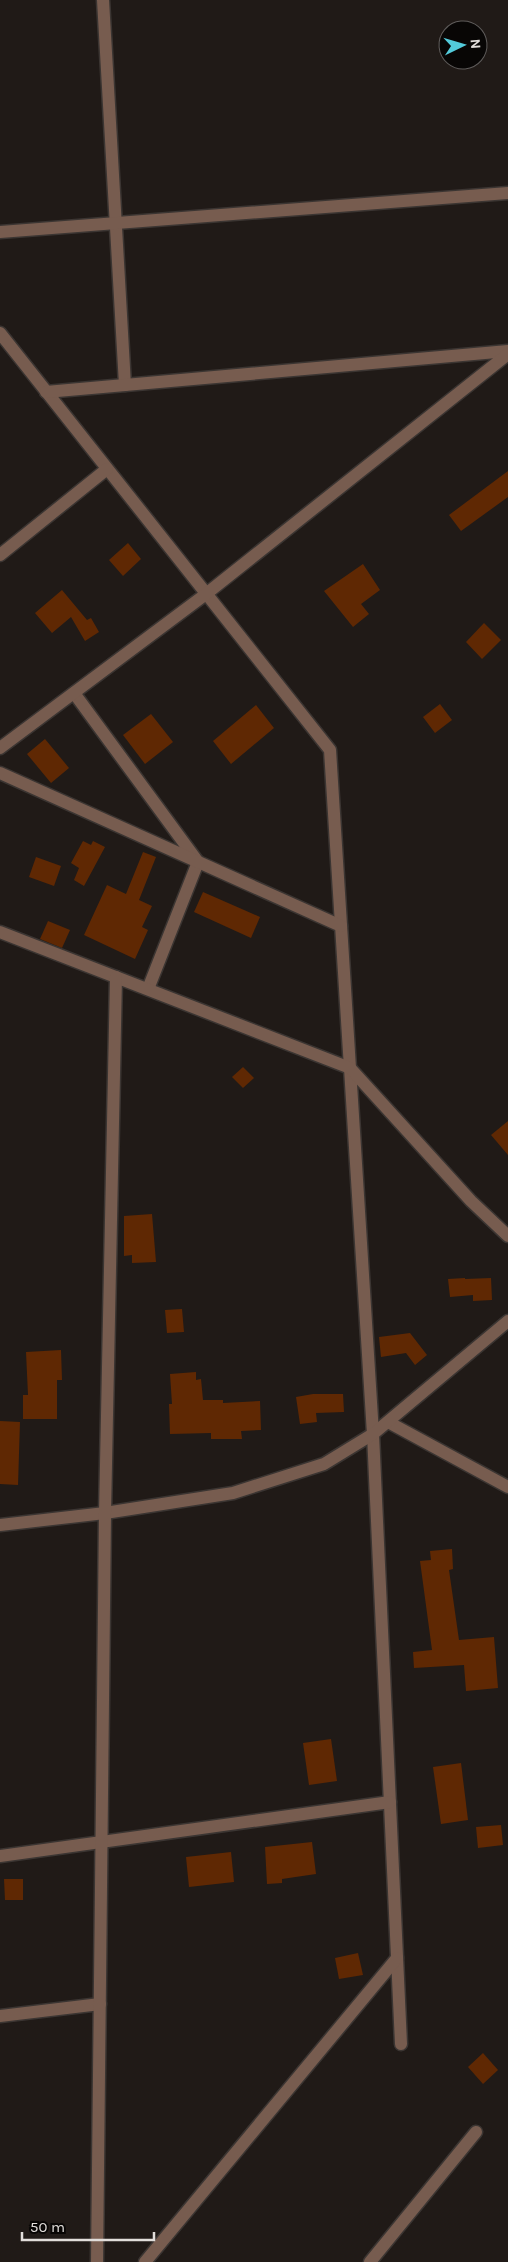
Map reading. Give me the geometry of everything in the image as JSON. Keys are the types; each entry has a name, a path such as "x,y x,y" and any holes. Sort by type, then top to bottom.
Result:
{"street":[{"path":"103,0 126,385"},
{"path":"0,232 508,192"},
{"path":"0,333 330,750 373,1434 401,2044"},
{"path":"46,392 508,352"},
{"path":"2,742 74,693 206,594 508,352"},
{"path":"0,554 106,468"},
{"path":"74,693 198,862"},
{"path":"0,773 341,926"},
{"path":"148,989 198,862"},
{"path":"0,932 350,1068 471,1201 508,1236"},
{"path":"97,2262 105,1513 116,977"},
{"path":"0,1525 105,1513 233,1493 324,1464 373,1434 508,1321"},
{"path":"388,1422 508,1487"},
{"path":"0,1856 390,1802"},
{"path":"145,2262 397,1958"},
{"path":"0,2016 100,2004"},
{"path":"370,2262 476,2132"}],"building":[{"path":"508,471 508,497 461,531 449,515"},
{"path":"128,543 141,559 123,576 109,560"},
{"path":"363,564 380,590 361,604 369,614 353,627 324,591"},
{"path":"62,590 87,620 91,618 99,632 85,641 71,617 52,633 35,613"},
{"path":"484,623 501,640 482,659 466,642"},
{"path":"440,704 452,720 435,733 423,717"},
{"path":"256,705 274,728 231,764 213,741"},
{"path":"151,714 173,742 145,764 123,735"},
{"path":"45,739 69,768 51,783 27,754"},
{"path":"83,841 91,845 93,841 105,847 84,886 74,880 79,868 71,863"},
{"path":"143,852 156,857 139,900 152,906 142,927 148,930 135,959 84,935 107,885 126,894"},
{"path":"36,857 61,866 54,886 29,877"},
{"path":"203,892 260,917 251,938 194,912"},
{"path":"48,921 70,930 62,948 40,939"},
{"path":"243,1067 254,1078 243,1088 232,1077"},
{"path":"508,1121 508,1155 491,1135"},
{"path":"152,1214 156,1262 132,1263 132,1255 124,1256 124,1216"},
{"path":"491,1278 492,1300 473,1301 473,1295 450,1297 448,1279"},
{"path":"182,1309 184,1332 167,1333 165,1310"},
{"path":"410,1333 427,1355 415,1365 406,1353 381,1357 379,1337"},
{"path":"61,1350 62,1380 57,1380 57,1419 23,1419 23,1395 28,1395 26,1352"},
{"path":"196,1372 196,1380 201,1379 203,1400 223,1400 223,1403 260,1401 261,1430 241,1431 242,1439 211,1439 211,1433 170,1434 169,1404 172,1404 170,1374"},
{"path":"313,1394 343,1394 344,1412 316,1413 317,1422 300,1424 296,1397"},
{"path":"0,1421 20,1422 18,1485 0,1484"},
{"path":"452,1549 453,1569 449,1570 459,1640 494,1637 498,1688 466,1691 464,1665 414,1668 413,1652 432,1650 420,1561 431,1560 430,1551"},
{"path":"331,1739 337,1781 309,1785 303,1743"},
{"path":"461,1763 468,1820 441,1824 433,1767"},
{"path":"501,1825 503,1845 478,1848 476,1827"},
{"path":"312,1842 316,1874 282,1879 282,1883 267,1884 265,1847"},
{"path":"231,1852 234,1882 189,1887 186,1857"},
{"path":"4,1879 23,1879 23,1900 5,1900"},
{"path":"358,1953 363,1975 339,1979 335,1958"},
{"path":"483,2053 498,2070 483,2084 468,2067"}]}
